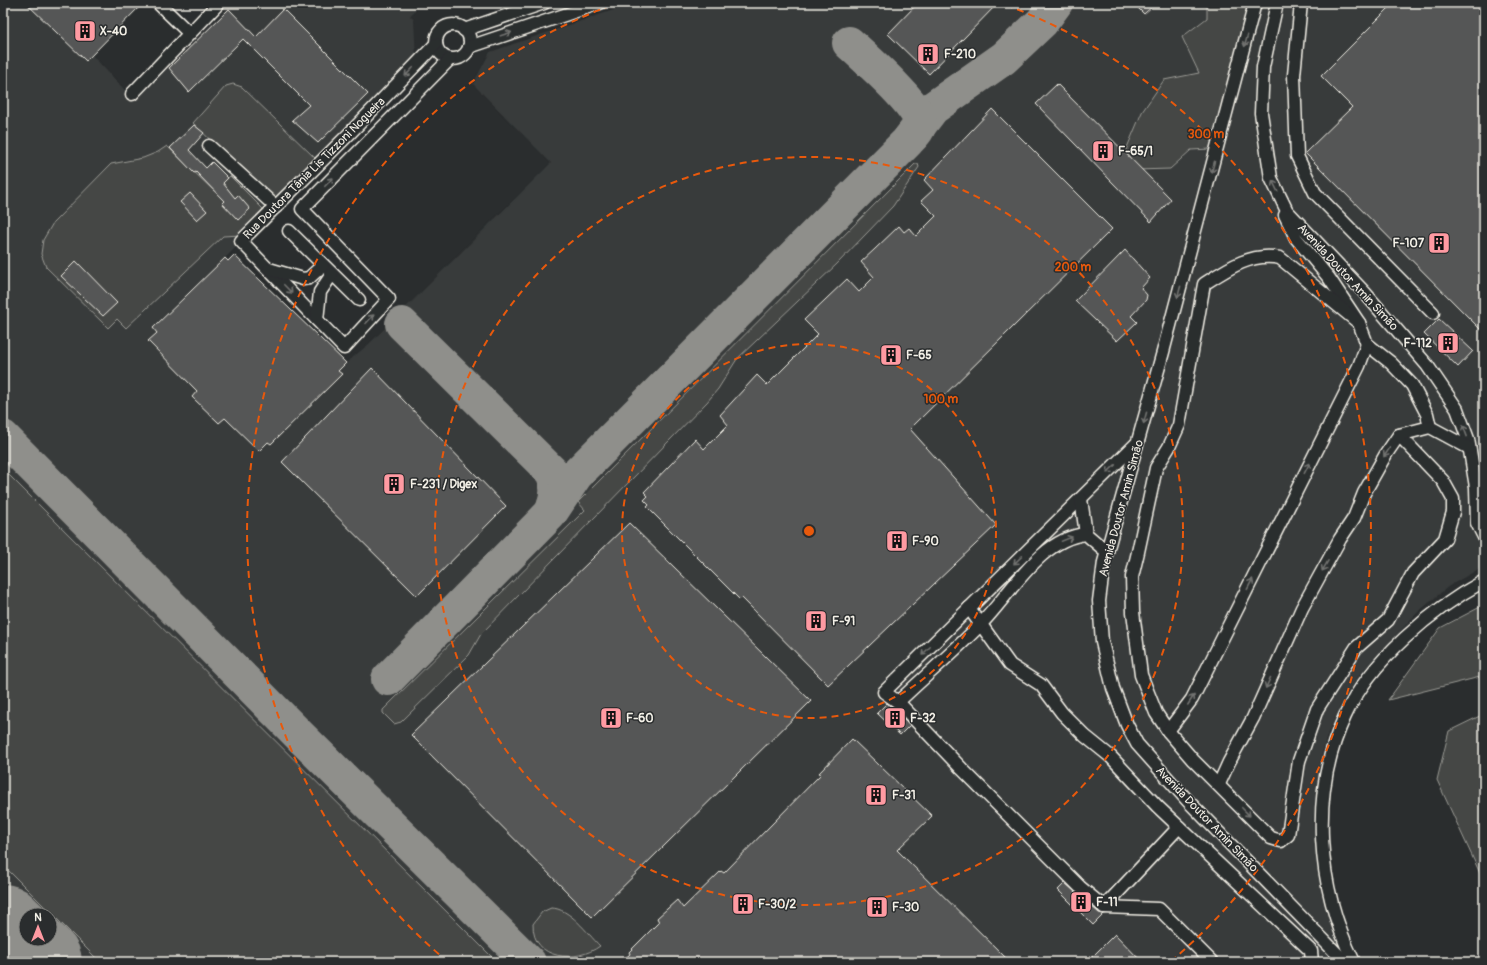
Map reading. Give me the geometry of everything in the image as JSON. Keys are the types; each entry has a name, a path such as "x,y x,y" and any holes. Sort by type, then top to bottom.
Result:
{"street":[{"path":"158,3 188,33"},
{"name":"Rua Doutora Tânia Lis Tizzoni Nogueira","path":"544,3 464,30 454,26 444,27 438,34 436,44 353,130 241,241 344,348 389,299 302,209 450,59 459,58 467,51 469,47 600,3"},
{"name":"Avenida Doutor Amin Simão","path":"1255,3 1139,442 1107,552 1099,601 1102,642 1113,688 1127,725 1137,744 1188,801 1346,962"},
{"name":"Avenida Doutor Amin Simão","path":"1277,3 1264,67 1261,113 1271,178 1286,207 1318,245 1365,293 1427,365 1457,409 1468,439 1476,487 1477,524 1484,537"},
{"path":"1301,3 1294,75 1297,156 1315,194 1433,314"},
{"path":"132,94 188,33 216,6"},
{"path":"464,30 469,37 469,47"},
{"path":"436,44 440,54 450,59"},
{"path":"209,146 276,207"},
{"path":"1286,207 1285,214 1296,238 1329,278 1360,323 1367,344 1391,363 1412,385 1426,414 1430,427"},
{"path":"288,231 359,300"},
{"path":"1360,323 1280,258 1269,255 1249,258 1227,269 1204,284 1179,425 1169,447 1156,468 1132,577 1133,612 1141,675 1156,712 1168,731 1193,760 1219,784 1271,838 1281,841 1288,835 1299,761 1317,709 1356,648 1388,620 1413,573 1445,539 1453,512 1453,499 1443,481 1399,435"},
{"path":"268,269 303,279 309,278 323,265"},
{"path":"317,320 320,292 332,274"},
{"path":"1168,731 1192,699 1359,366 1367,344"},
{"path":"1219,784 1253,718 1302,608 1340,539 1354,518 1364,493 1386,454 1399,435 1430,427 1469,448"},
{"path":"1139,442 884,692 898,702 947,755 1080,887 1104,907 1160,909 1212,962"},
{"path":"1081,499 1086,534 1107,552"},
{"path":"898,702 980,625 1023,574 1057,542 1076,535 1086,534"},
{"path":"1354,962 1345,944 1326,879 1321,820 1327,768 1345,716 1369,678 1411,631 1461,594 1484,581"},
{"path":"969,608 1010,665 1041,685 1062,713 1085,736 1111,757 1134,783 1311,951 1312,962"},
{"path":"1104,907 1179,826"}],"shaded area":[{"path":"3,3 134,3 139,8 92,55 135,101 229,7 226,3 413,3 418,7 410,16 414,20 416,58 266,208 238,245 225,258 228,261 234,255 346,363 370,343 551,163 473,84 490,52 634,3 1484,3 1484,566 1449,586 1418,612 1361,673 1343,701 1327,736 1322,754 1313,821 1320,883 1334,929 1348,962 3,962"},
{"path":"1207,3 1245,3 1249,9 1210,149 1191,150 1170,169 1136,170 1126,150 1142,112 1164,80 1199,73 1182,37 1207,18"},
{"path":"233,84 242,87 316,159 274,202 193,123 226,86"},
{"path":"167,146 214,191 230,176 263,209 262,214 241,235 223,236 126,328 117,319 108,328 46,267 41,254 43,240 53,223 111,164 143,158 158,152"},
{"path":"915,164 918,164 919,167 893,206 837,264 737,359 718,389 707,402 481,634 469,655 401,722 394,724 383,713 383,710 585,510 578,502"},
{"path":"3,469 497,962 100,962 58,920 58,907 45,907 3,865"},
{"path":"1484,605 1484,676 1388,700 1440,628"},
{"path":"1484,714 1484,882 1437,780 1449,731"},
{"path":"551,908 565,912 578,922 600,946 580,955 568,956 548,952 540,945 535,936 533,924 542,912"}],"building":[{"name":"X-40","path":"26,3 143,3 86,61"},
{"name":"F-210","path":"918,3 998,3 929,74 888,34"},
{"path":"1133,3 1156,3 1144,14"},
{"name":"F-107","path":"1394,3 1484,3 1484,333 1305,153 1352,107 1321,76"},
{"path":"229,9 256,37 283,9 368,94 318,143 292,120 309,105 243,39 189,92 169,68"},
{"name":"F-65/1","path":"1057,84 1171,199 1151,222 1036,104"},
{"name":"F-65","path":"992,109 1112,229 910,429 996,525 828,685 742,598 740,600 647,507 649,505 644,500 648,496 644,492 695,439 704,449 728,425 720,415 757,375 767,385 818,334 804,320 847,279 859,292 874,277 861,262 899,226 904,232 909,228 916,236 936,216 921,201 933,190 924,180"},
{"path":"194,125 204,133 189,150 206,168 212,162 228,178 223,183 235,198 238,195 250,209 238,220 222,203 224,201 170,148"},
{"path":"190,193 207,211 197,220 180,202"},
{"path":"1125,250 1150,278 1141,288 1147,295 1146,300 1131,316 1137,322 1117,341 1075,301"},
{"path":"234,255 346,363 338,371 342,374 271,444 268,442 259,451 225,418 219,423 192,397 197,391 148,341 157,333 153,328 225,258 228,261"},
{"path":"76,261 117,303 103,316 61,276"},
{"name":"F-112","path":"1439,319 1473,351 1458,367 1424,334"},
{"name":"F-231 / Digex","path":"372,368 506,506 417,596 282,462"},
{"name":"F-60","path":"629,523 811,701 592,917 411,735"},
{"name":"F-32","path":"887,703 910,725 900,735 877,713"},
{"path":"852,739 932,816 897,850 1010,962 621,962 659,922 657,918 677,900 683,908 721,871 724,873 821,774 819,773"},
{"name":"F-11","path":"1065,883 1099,913 1104,914 1093,925 1058,890"},
{"path":"1115,934 1142,962 1087,962"}],"taxiway":[{"path":"910,138 933,108 1004,58 1042,22 1056,3"},
{"path":"388,679 550,514 576,475 907,142 917,130 920,122 918,115 911,105 890,81 849,43"},
{"path":"402,324 552,472 556,489 556,498 553,507"},
{"path":"3,437 300,736 529,962"}],"runway":[{"path":"3,926 40,962"}],"place":[{"name":"X-40","path":"85,31"},
{"name":"F-210","path":"928,54"},
{"name":"F-65/1","path":"1103,151"},
{"name":"F-107","path":"1439,243"},
{"name":"F-112","path":"1448,343"},
{"name":"F-65","path":"891,355"},
{"name":"F-231 / Digex","path":"394,484"},
{"name":"F-90","path":"897,541"},
{"name":"F-91","path":"816,621"},
{"name":"F-60","path":"611,718"},
{"name":"F-32","path":"895,718"},
{"name":"F-31","path":"876,795"},
{"name":"F-11","path":"1081,902"},
{"name":"F-30/2","path":"743,904"},
{"name":"F-30","path":"877,907"}]}
